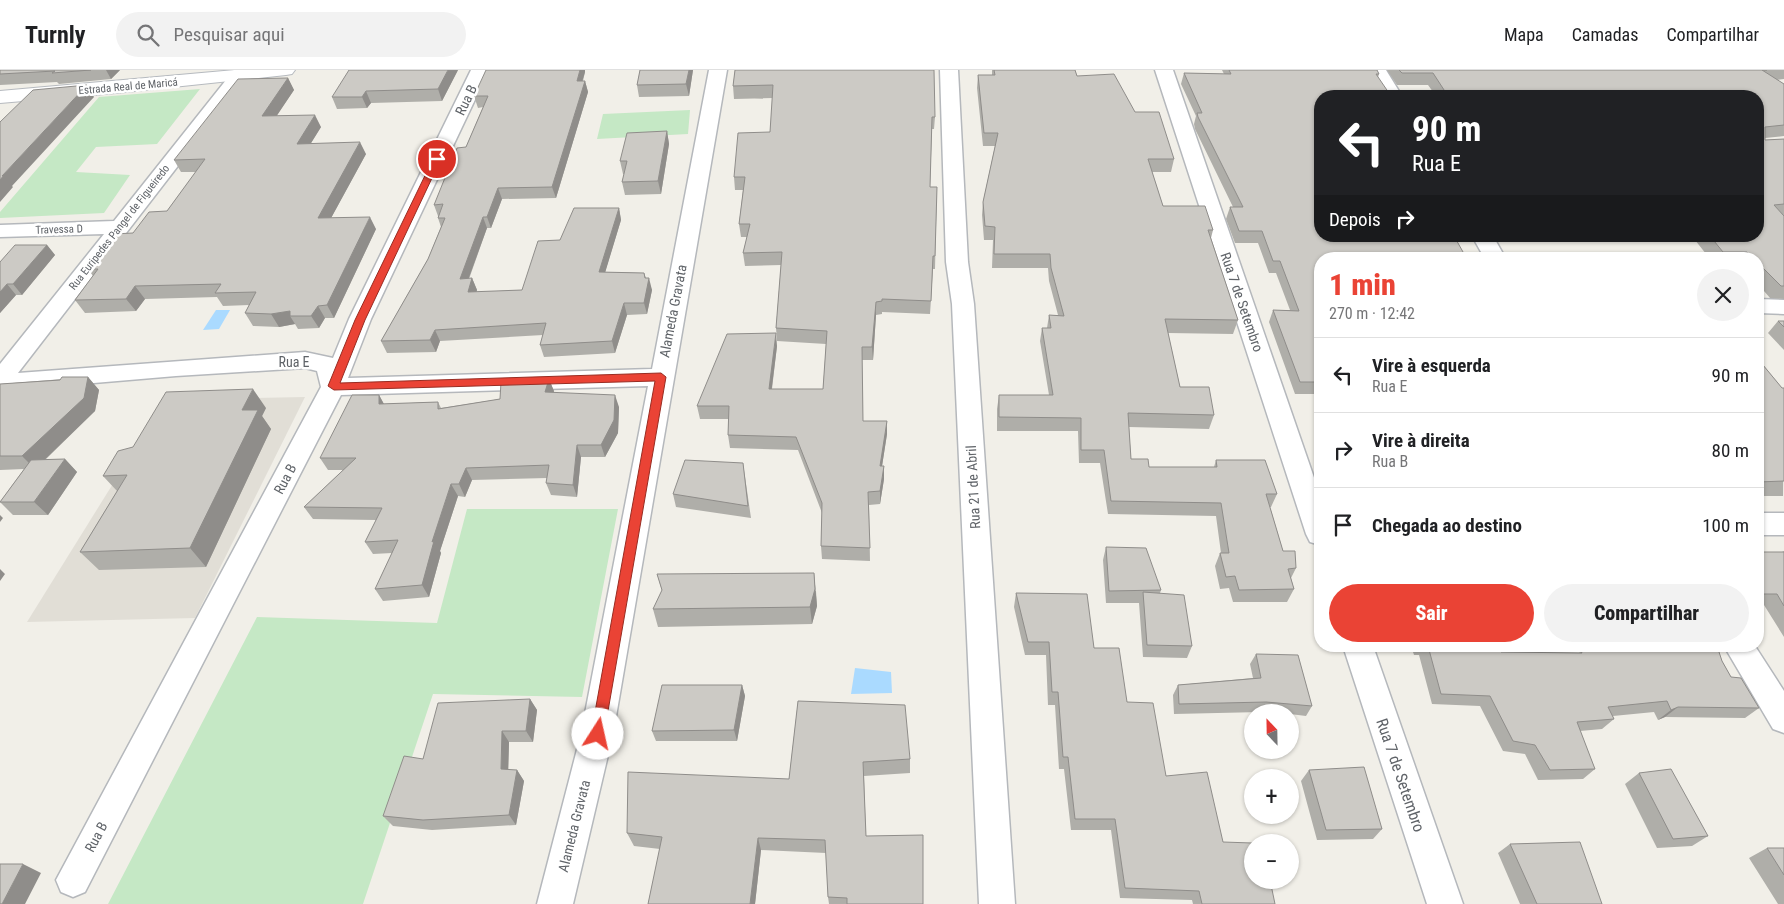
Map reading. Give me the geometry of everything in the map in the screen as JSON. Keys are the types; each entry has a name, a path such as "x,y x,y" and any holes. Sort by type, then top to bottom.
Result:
{"main road":[{"name":"Estrada Real de Maricá","path":"0,96 241,72 286,70"}],"street":[{"name":"Rua B","path":"73,880 334,386 360,320 480,70"},
{"name":"Alameda Gravata","path":"554,904 598,734 718,70"},
{"name":"Rua 21 de Abril","path":"949,70 957,262 963,304 997,904"},
{"name":"Rua 7 de Setembro","path":"1164,70 1314,516"},
{"path":"1377,70 1389,90"},
{"name":"Rua Euripedes Pangel de Figueiredo","path":"0,382 118,227 241,72"},
{"name":"Travessa D","path":"0,231 118,227"},
{"path":"1764,306 1784,307"},
{"name":"Rua E","path":"0,382 305,360 328,365 334,386"},
{"path":"334,386 661,377"},
{"path":"1764,524 1784,524"},
{"name":"Rua 7 de Setembro","path":"1360,652 1445,904"},
{"path":"1742,652 1784,719"}],"shaded area":[{"path":"305,397 195,618 27,622 165,400"}],"green space":[{"path":"200,89 157,144 96,147 76,172 130,175 104,213 0,218 0,212 99,97"},
{"path":"690,110 688,134 597,139 603,114"},
{"path":"467,509 618,509 582,697 433,694 363,904 108,904 257,617 437,623"}],"water":[{"path":"216,310 230,310 219,329 203,330"},
{"path":"855,668 891,672 892,693 851,694"}],"building":[{"path":"0,70 91,70 0,74"},
{"path":"349,70 448,70 438,89 366,91 362,97 332,97"},
{"path":"486,70 580,70 577,81 585,81 552,187 498,188 487,217 483,217 460,279 472,278 468,292 522,290 538,241 560,240 574,208 619,208 599,272 644,273 645,278 649,278 644,303 624,303 612,341 540,345 546,323 435,330 430,340 381,341 428,259 445,218 438,218 443,204 434,205 457,148 466,147 488,96 474,96"},
{"path":"640,70 689,70 686,84 637,85"},
{"path":"735,70 934,70 935,117 932,117 930,187 937,187 935,256 933,256 931,301 882,299 882,301 876,302 872,347 862,347 863,421 887,421 880,466 884,466 880,491 868,492 870,548 821,546 822,503 796,437 728,435 729,406 697,406 727,334 776,333 769,389 823,389 827,331 776,328 782,252 743,253 750,224 739,224 745,177 734,177 738,133 770,132 773,85 733,86"},
{"path":"994,70 1075,70 1077,76 1114,74 1135,112 1159,112 1174,159 1148,159 1163,206 1205,206 1213,230 1208,230 1238,320 1165,319 1180,387 1209,387 1214,415 1128,413 1131,459 1148,459 1149,467 1217,467 1216,460 1265,460 1277,494 1266,494 1283,551 1295,551 1296,568 1288,569 1294,589 1239,590 1235,576 1226,577 1220,553 1229,553 1221,503 1111,501 1104,450 1081,450 1081,418 999,417 999,395 1053,395 1042,328 1051,328 1049,315 1064,316 1051,268 1050,254 994,254 995,227 985,226 983,202 998,133 984,133 978,75 995,75"},
{"path":"1229,70 1377,70 1379,74 1376,74 1387,90 1314,90 1314,242 1457,242 1463,252 1314,252 1314,382 1300,382 1273,310 1299,311 1280,261 1273,261 1262,231 1239,231 1230,207 1243,207 1198,117 1197,113 1202,113 1184,73 1231,74"},
{"path":"1399,70 1762,70 1784,84 1784,125 1765,127 1765,140 1784,139 1784,204 1774,205 1784,216 1784,286 1781,286 1764,269 1764,252 1723,252 1715,242 1764,242 1764,90 1444,90 1433,73 1402,73"},
{"path":"288,78 262,116 315,115 297,144 360,142 318,218 370,217 327,305 318,306 311,316 290,316 290,311 271,314 245,313 256,292 215,293 221,284 135,286 126,299 75,300 98,269 88,269 113,234 133,233 149,212 167,211 205,159 174,160 238,79"},
{"path":"87,85 0,180 0,122 33,90"},
{"path":"667,131 658,181 622,182 627,161 620,161 627,133"},
{"path":"15,245 47,245 13,284 7,284 0,292 0,262"},
{"path":"1778,321 1784,321 1784,327"},
{"path":"1764,366 1784,388 1784,481 1764,482"},
{"path":"62,377 88,377 84,398 22,456 0,456 0,384 60,380"},
{"path":"549,379 545,392 615,395 614,420 601,445 577,445 573,485 546,483 549,465 466,468 459,484 451,484 432,542 434,541 422,585 375,589 398,540 365,542 382,508 304,507 356,458 320,458 352,395 379,395 379,404 438,402 438,409 500,399 501,382"},
{"path":"253,389 242,410 258,410 190,548 80,552 127,475 103,476 118,451 133,447 166,392"},
{"path":"65,459 34,502 0,502 31,460"},
{"path":"685,460 743,463 748,506 673,494"},
{"path":"1106,547 1146,548 1161,590 1109,591"},
{"path":"1764,552 1784,552 1784,606 1777,594 1764,594"},
{"path":"814,573 815,589 810,607 653,609 662,590 657,574"},
{"path":"1143,592 1184,595 1192,646 1147,645"},
{"path":"1016,593 1087,594 1094,648 1119,648 1127,702 1153,703 1166,776 1207,772 1223,842 1244,843 1244,889 1272,889 1275,904 1202,904 1199,891 1125,888 1115,819 1075,819 1068,757 1063,757 1058,692 1052,692 1049,642 1028,642"},
{"path":"1430,652 1719,652 1731,677 1741,678 1759,708 1678,707 1671,710 1667,701 1608,707 1614,719 1577,722 1595,769 1550,770 1535,745 1513,741 1490,696 1441,694"},
{"path":"1256,654 1298,655 1312,706 1266,702 1179,704 1178,685 1261,678"},
{"path":"662,685 742,685 734,730 652,731"},
{"path":"530,699 526,731 502,731 501,769 517,770 509,815 423,820 383,816 404,756 423,759 438,703"},
{"path":"798,701 905,705 910,759 863,762 866,836 923,835 923,904 847,904 847,898 828,897 825,840 758,838 750,904 648,904 662,837 627,833 628,772 789,779"},
{"path":"1364,767 1382,829 1326,830 1309,770"},
{"path":"1671,769 1708,836 1673,839 1639,773"},
{"path":"1580,842 1602,904 1537,904 1510,844"},
{"path":"1767,848 1784,848 1784,875"},
{"path":"0,864 23,864 2,904 0,904"}],"route":[{"path":"437,159 360,320 334,386 661,377 598,734"}]}
